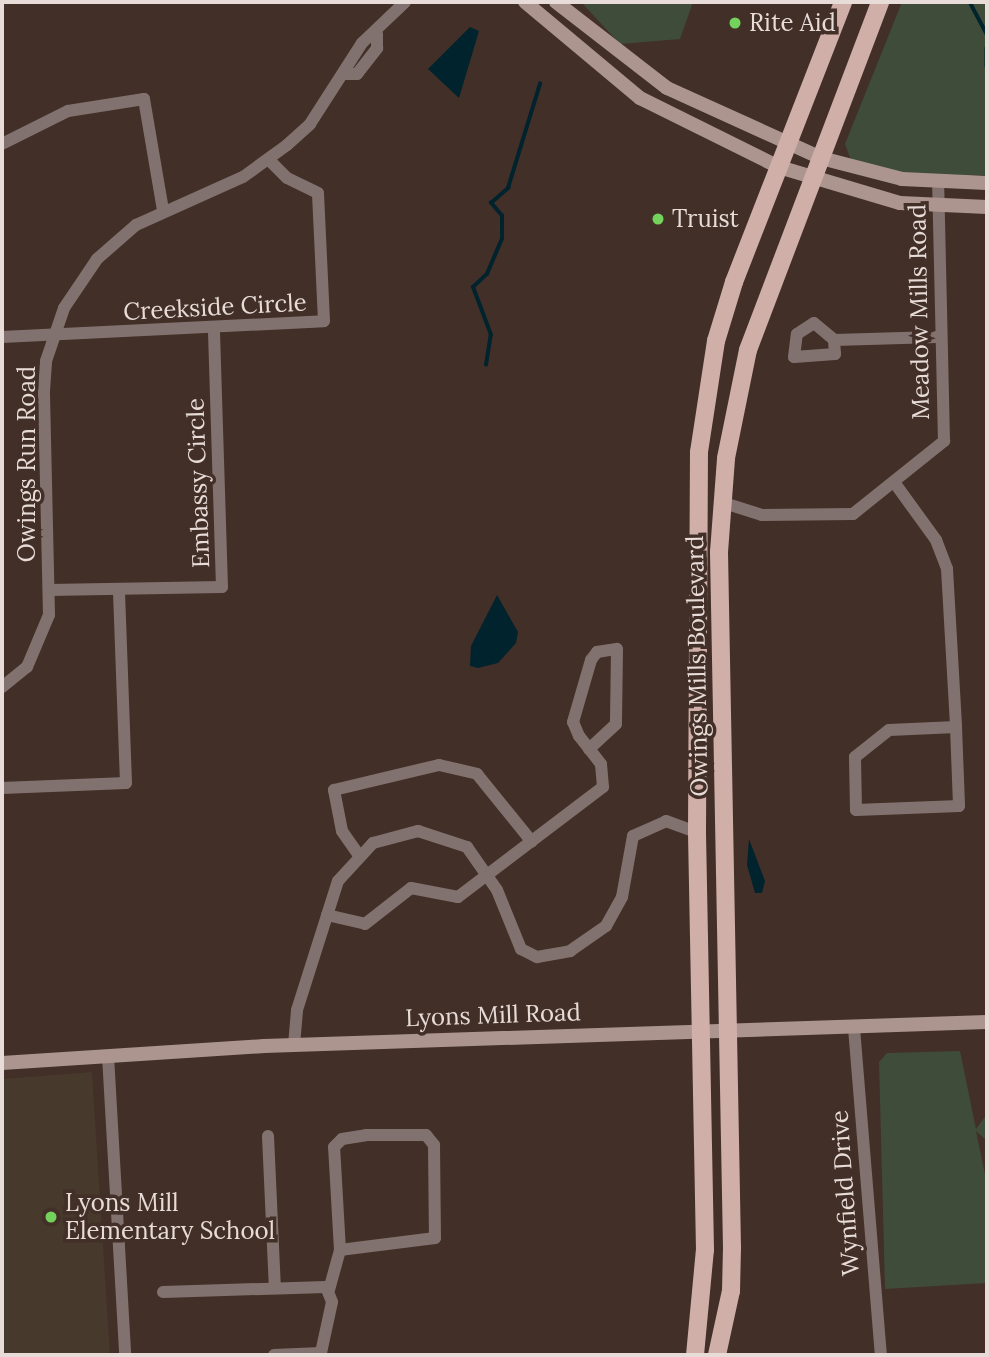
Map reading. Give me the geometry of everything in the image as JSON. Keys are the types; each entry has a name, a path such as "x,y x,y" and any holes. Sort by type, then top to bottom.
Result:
{"main road":[{"path":"525,2 640,98 779,167 813,180 937,207 987,206"},
{"path":"556,2 667,88 821,158 938,183 987,183"},
{"name":"Owings Mills Boulevard","path":"695,1355 705,1250 697,832 695,512 702,426 716,341 787,143 843,2"},
{"name":"Owings Mills Boulevard","path":"717,1355 731,1291 721,502 748,350 880,2"},
{"name":"Lyons Mill Road","path":"2,1063 294,1045 987,1022"}],"street":[{"name":"Owings Run Road","path":"2,687 36,653 49,615 44,391 53,336 97,259 163,210 269,160 310,124 345,75 362,43 377,34 405,2"},
{"path":"2,144 68,111 144,99 163,210"},
{"name":"Creekside Circle","path":"2,337 318,324 327,315 317,254 318,193 287,178 269,160"},
{"name":"Meadow Mills Road","path":"721,502 762,514 853,514 944,441 937,337 938,183"},
{"name":"Embassy Circle","path":"49,590 222,587 214,330"},
{"path":"834,340 937,337"},
{"path":"894,482 943,555 956,727 959,806 856,810 855,757 889,730 956,727"},
{"path":"2,788 126,783 119,589"},
{"path":"327,915 365,924 404,889 458,897 603,787 605,773 573,728 574,716 591,660 597,652 617,649 617,724 589,749"},
{"path":"358,853 342,831 334,790 439,765 477,774 532,842"},
{"path":"294,1045 297,1010 338,881 358,853 403,833 440,833 467,847 488,876 521,949 527,956 551,956 588,941 615,913 633,836 666,821 697,832"},
{"name":"Wynfield Drive","path":"854,1028 881,1355"},
{"path":"108,1056 125,1355"},
{"path":"274,1355 322,1354 329,1290 340,1250 334,1147 342,1139 366,1135 426,1135 434,1145 435,1238 340,1250"},
{"path":"268,1136 275,1289"},
{"path":"163,1292 329,1290"}],"shaded area":[{"name":"Lyons Mill Elementary School","path":"92,1072 110,1355 2,1355 2,1079"}],"green space":[{"path":"581,2 693,2 680,39 620,44"},
{"path":"902,2 987,2 987,175 925,177 853,166 845,144"},
{"path":"960,1051 976,1129 987,1114 987,1141 976,1131 987,1184 987,1283 885,1289 879,1062 887,1053"}],"water":[{"path":"470,27 479,31 459,98 428,69"},
{"path":"497,595 518,632 516,643 498,663 478,668 470,666 471,646"},
{"path":"749,839 765,881 762,893 755,893 747,865"}],"waterway":[{"path":"970,2 987,34"},
{"path":"987,48 987,66"},
{"path":"486,365 491,335 473,287 487,274 502,239 502,216 491,203 508,188 540,84"}],"place":[{"name":"Rite Aid","path":"735,23"},
{"name":"Truist","path":"658,219"},
{"name":"Lyons Mill Elementary School","path":"51,1217"}]}
